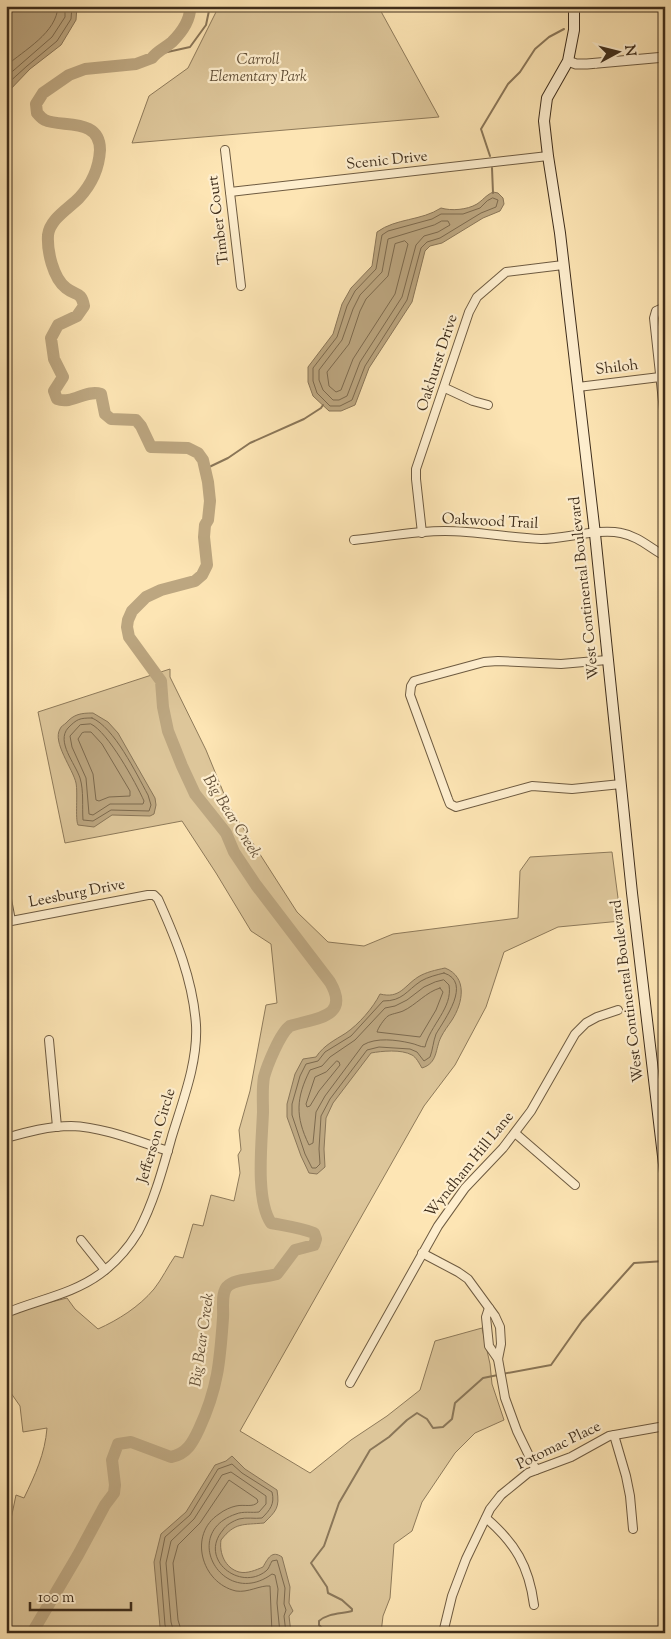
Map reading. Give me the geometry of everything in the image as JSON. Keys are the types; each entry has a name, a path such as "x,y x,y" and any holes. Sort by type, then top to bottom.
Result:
{"main road":[{"name":"West Continental Boulevard","path":"574,6 574,30 568,61 547,98 545,106 548,156 564,265 595,534 620,784 661,1107 665,1173"}],"street":[{"path":"568,61 576,64 586,64 665,57"},
{"name":"Timber Court","path":"225,150 241,286"},
{"name":"Scenic Drive","path":"230,192 548,156"},
{"name":"Oakhurst Drive","path":"422,533 416,469 445,388 469,312 477,297 506,272 564,265"},
{"path":"665,307 656,311 654,318 665,420"},
{"name":"Shiloh","path":"578,387 660,377"},
{"path":"445,388 473,401 488,405"},
{"name":"Oakwood Trail","path":"354,540 443,531 542,539 619,532 632,536 665,556"},
{"path":"607,660 561,664 498,661 475,663 414,681 411,686 410,695 448,800 453,806 456,807 532,786 572,789 620,784"},
{"path":"6,894 9,921"},
{"name":"Leesburg Drive","path":"9,921 154,895"},
{"name":"Jefferson Circle","path":"6,1313 70,1289 105,1270 129,1246 138,1231 157,1187 186,1090 195,1048 196,1024 186,966 158,898 154,895"},
{"name":"Wyndham Hill Lane","path":"350,1383 422,1253 451,1206 515,1133 531,1111 575,1034 592,1020 618,1010"},
{"path":"49,1040 57,1127"},
{"path":"6,1138 57,1127 72,1126 106,1132 168,1151"},
{"path":"515,1133 575,1185"},
{"path":"81,1240 105,1270"},
{"path":"422,1253 468,1279 495,1316 500,1327 501,1344 498,1359 502,1384 516,1431 536,1470"},
{"path":"489,1308 486,1317 489,1346 498,1359"},
{"name":"Potomac Place","path":"443,1633 452,1596 466,1559 486,1518 501,1495 528,1473 571,1457 614,1435 665,1426"},
{"path":"614,1435 626,1476 633,1529"},
{"path":"486,1518 518,1552 532,1584 534,1605"}],"green space":[{"name":"Carroll Elementary Park","path":"219,6 378,6 439,117 132,143 149,96 188,68"},
{"path":"170,669 170,677 206,750 229,806 297,912 328,942 364,946 393,934 518,918 520,871 530,857 612,852 621,921 558,927 504,952 486,1007 455,1065 424,1106 240,1431 310,1473 351,1440 387,1416 420,1390 435,1341 482,1328 490,1364 492,1384 504,1420 475,1433 455,1453 422,1502 412,1531 394,1544 390,1598 383,1616 381,1633 6,1633 6,1543 16,1495 24,1498 36,1473 42,1456 47,1428 23,1432 20,1406 6,1386 6,1316 67,1298 75,1309 98,1329 106,1325 121,1317 148,1296 175,1256 183,1258 193,1224 203,1226 211,1195 234,1201 240,1173 238,1155 241,1150 239,1130 250,1091 266,1005 277,1003 271,944 251,931 182,821 65,843 38,712"}],"water":[{"path":"6,6 77,6 76,20 61,45 30,69 6,94"},
{"path":"493,192 498,193 503,198 504,204 500,211 483,218 442,243 430,246 425,251 412,302 369,368 355,405 341,411 329,411 313,396 308,382 308,367 333,334 342,304 351,288 372,266 377,232 392,224 425,215 441,208 454,210 469,208"},
{"path":"93,713 108,722 118,733 155,798 154,814 150,816 112,815 94,827 78,825 76,783 61,748 58,734 61,727 75,716"},
{"path":"445,968 457,978 460,984 461,998 456,1013 441,1037 431,1063 422,1068 415,1057 408,1053 392,1051 371,1053 333,1103 326,1118 325,1167 317,1174 309,1173 287,1117 287,1104 295,1074 303,1059 316,1057 326,1046 351,1029 370,1010 380,994 392,995 397,993 421,975"},
{"path":"232,1456 245,1469 277,1490 278,1501 276,1509 264,1523 240,1525 226,1534 221,1540 222,1555 230,1567 239,1572 263,1567 273,1555 276,1554 282,1557 290,1587 289,1603 293,1611 289,1616 291,1633 164,1633 160,1627 154,1562 161,1534 186,1512 215,1465 226,1461"}],"waterway":[{"name":"Big Bear Creek","path":"32,1633 105,1505 114,1493 112,1460 118,1444 131,1442 171,1457 189,1447 205,1414 214,1387 222,1333 223,1296 226,1288 238,1281 277,1274 295,1250 314,1245 316,1239 314,1233 271,1223 266,1213 261,1185 263,1086 264,1077 271,1058 286,1030 290,1026 319,1018 333,1010 336,1003 335,994 330,982 256,885 234,852 226,833 195,794 168,731 163,707 161,681 129,637 127,627 132,611 146,597 161,590 195,581 202,575 207,565 204,537 210,501 203,460 198,453 188,448 151,447 136,420 111,419 105,414 101,394 95,393 63,400 57,399 54,391 63,377 54,359 51,338 58,325 77,316 84,306 80,296 61,284 54,271 49,249 49,229 56,219 87,188 94,176 100,150 94,133 87,128 44,119 37,113 36,104 43,93 69,75 85,69 136,64 152,58 172,42 182,30 189,16 190,6"},
{"path":"154,55 190,47 206,25 210,6"},
{"path":"587,10 592,6"},
{"path":"490,156 481,129 508,84 520,72 535,49 549,37 564,29"},
{"path":"492,168 493,193"},
{"path":"205,469 228,458 250,443 304,419 323,405"},
{"path":"502,1374 551,1365 582,1321 634,1263 665,1261"},
{"path":"332,1633 323,1629 319,1625 319,1621 330,1615 352,1611 352,1609 342,1600 328,1593 327,1587 311,1563 324,1546 339,1503 370,1450 389,1437 417,1413 427,1419 433,1428 443,1427 452,1419 455,1403 483,1378 498,1375"}]}
